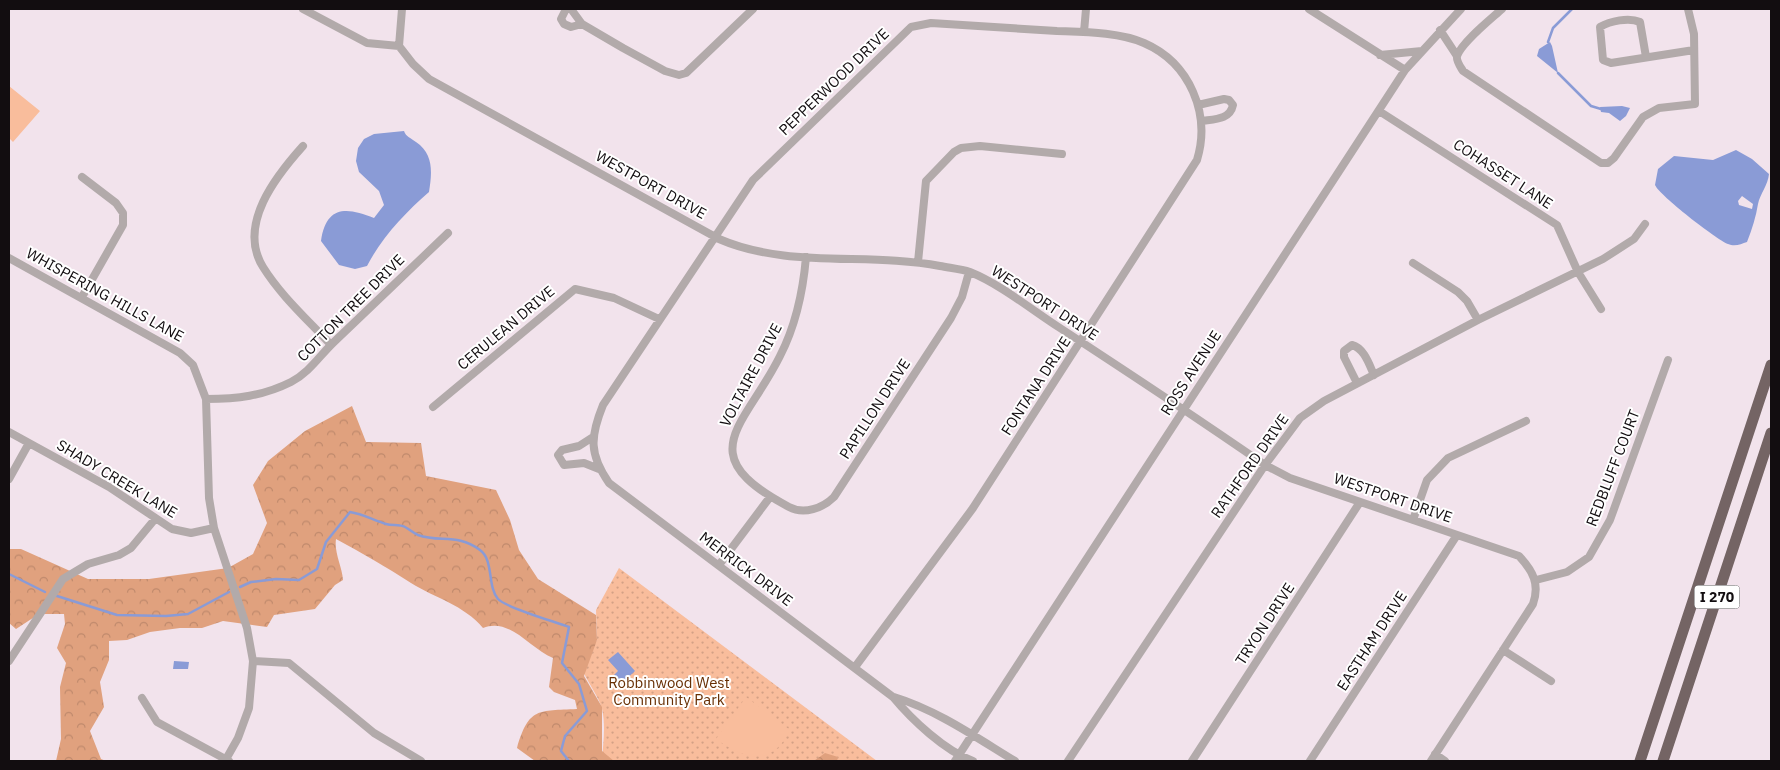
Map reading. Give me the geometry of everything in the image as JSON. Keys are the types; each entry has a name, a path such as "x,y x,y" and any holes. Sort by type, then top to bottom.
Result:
{"highway":[{"name":"I 270","path":"1640,761 1771,365"},
{"name":"I 270","path":"1663,761 1771,433"}],"street":[{"path":"303,9 367,43 398,46 402,9"},
{"path":"566,9 561,19 564,24 571,27 582,24"},
{"path":"1084,32 1086,9"},
{"path":"1309,9 1405,70"},
{"name":"ROSS AVENUE","path":"957,758 1405,70 1461,9"},
{"path":"1457,56 1467,42 1502,9"},
{"path":"1440,30 1457,56 1457,61 1462,71 1601,162 1608,163 1614,158 1643,117 1659,108 1694,104 1693,26 1688,9"},
{"path":"572,12 582,24 665,71 680,75 686,73 747,11"},
{"path":"1646,57 1640,22 1635,20 1609,22 1600,27 1603,60 1611,63 1694,50"},
{"name":"PEPPERWOOD DRIVE","path":"593,454 593,429 603,405 753,180 911,27 931,23 1084,32 1142,42 1153,48 1180,71 1192,87 1201,121"},
{"name":"WESTPORT DRIVE","path":"398,46 429,79 739,248 806,257 918,262 969,272 989,282 1184,409 1265,465 1290,478 1519,556 1530,568 1536,580"},
{"path":"1380,55 1422,50"},
{"path":"1198,104 1224,99 1229,100 1233,106 1232,112 1227,116 1201,121"},
{"name":"COHASSET LANE","path":"1379,111 1557,224 1578,272 1602,309"},
{"name":"FONTANA DRIVE","path":"855,667 973,508 1192,171 1201,149 1201,121"},
{"path":"303,146 265,197 256,221 256,245 262,266 331,345"},
{"path":"918,262 926,181 954,152 961,148 980,146 1062,154"},
{"path":"82,177 116,203 123,213 123,225 82,297"},
{"name":"RATHFORD DRIVE","path":"1068,761 1265,465 1300,418 1357,383 1478,320 1578,272 1623,247 1634,239 1646,224"},
{"name":"COTTON TREE DRIVE","path":"206,399 239,398 267,393 292,382 311,369 331,345 448,233"},
{"name":"VOLTAIRE DRIVE","path":"770,497 742,475 735,462 732,444 736,428 780,357 795,321 806,257"},
{"name":"WHISPERING HILLS LANE","path":"9,258 180,353 193,365 206,399 209,498 214,528 247,628 253,661 252,692 249,708 227,761"},
{"path":"1413,262 1458,292 1468,301 1478,320"},
{"name":"PAPILLON DRIVE","path":"770,497 793,509 808,510 820,508 834,497 951,318 962,297 969,272"},
{"name":"CERULEAN DRIVE","path":"433,407 575,289 614,298 659,319"},
{"path":"1357,383 1344,356 1344,351 1352,345 1359,346 1374,375"},
{"name":"REDBLUFF COURT","path":"1536,580 1567,572 1589,557 1610,520 1668,360"},
{"path":"1412,520 1427,480 1448,458 1526,421"},
{"name":"SHADY CREEK LANE","path":"9,432 109,487 155,519 182,533 214,528"},
{"path":"593,437 579,446 562,450 558,455 559,461 564,465 584,463 599,469"},
{"path":"9,479 29,443"},
{"name":"MERRICK DRIVE","path":"593,454 599,469 609,483 893,697 906,712 957,758 973,761"},
{"path":"719,565 770,497"},
{"name":"TRYON DRIVE","path":"1192,761 1360,502"},
{"path":"9,661 63,579 88,564 119,555 131,548 155,519"},
{"name":"EASTHAM DRIVE","path":"1310,761 1457,535"},
{"path":"1446,761 1433,758 1533,604 1537,593 1536,580"},
{"path":"1503,650 1551,681"},
{"path":"253,661 289,663 374,734 421,761"},
{"name":"MERRICK DRIVE","path":"893,697 910,702 971,734 1015,761"},
{"path":"142,698 158,722 227,761"}],"green space":[{"path":"9,86 40,111 13,142 9,138"},
{"path":"352,406 366,442 421,443 426,476 496,490 510,520 519,550 538,579 596,615 597,640 584,676 602,707 602,751 614,761 535,761 517,748 526,725 537,714 544,711 577,709 575,700 554,692 549,687 553,658 544,654 511,630 493,626 483,628 467,613 336,539 336,549 343,580 335,585 315,609 274,615 267,627 223,621 202,628 180,628 150,632 127,640 109,641 109,660 100,682 104,707 90,731 101,759 106,761 56,761 61,739 60,687 66,663 57,648 65,624 64,614 39,614 16,629 9,623 9,549 21,549 88,579 149,579 228,568 253,554 267,523 253,485 268,461 305,431"},
{"name":"Robbinwood West Community Park","path":"619,568 877,761 602,761 604,728 602,709 581,666 597,640 596,610"},
{"path":"746,697 790,730 783,742 766,755 747,755 737,752 716,739"},
{"path":"825,753 838,757 837,761 814,761"}],"water":[{"path":"1550,42 1558,73 1537,56 1539,49"},
{"path":"1622,106 1630,108 1626,116 1620,121 1609,113 1601,112 1600,107"},
{"path":"404,131 407,136 422,147 429,158 431,178 429,192 395,226 367,266 355,269 339,265 321,241 328,221 333,215 347,211 374,218 384,205 379,191 359,172 356,161 358,148 364,139 374,134"},
{"path":"1736,150 1752,159 1769,174 1759,200 1754,223 1747,242 1738,245 1728,244 1677,207 1655,185 1658,169 1674,156 1713,160","holes":["1742,196 1753,204 1752,209 1739,205 1738,201"]},
{"path":"618,652 635,671 622,683 614,675 618,671 608,660"},
{"path":"174,661 189,662 188,669 173,669"}],"waterway":[{"path":"1548,42 1553,28 1572,9"},
{"path":"1558,73 1591,106 1601,109"},
{"path":"240,587 251,582 276,579 299,580 317,569 326,542 350,512 386,524 403,526 416,534 426,537 456,540 472,545 480,550 487,560 493,587 498,599 503,603 569,627 562,663 579,684 587,711 565,736 561,751 569,761"},
{"path":"9,574 45,592"},
{"path":"57,596 117,615 166,616 188,614 229,592"}]}
